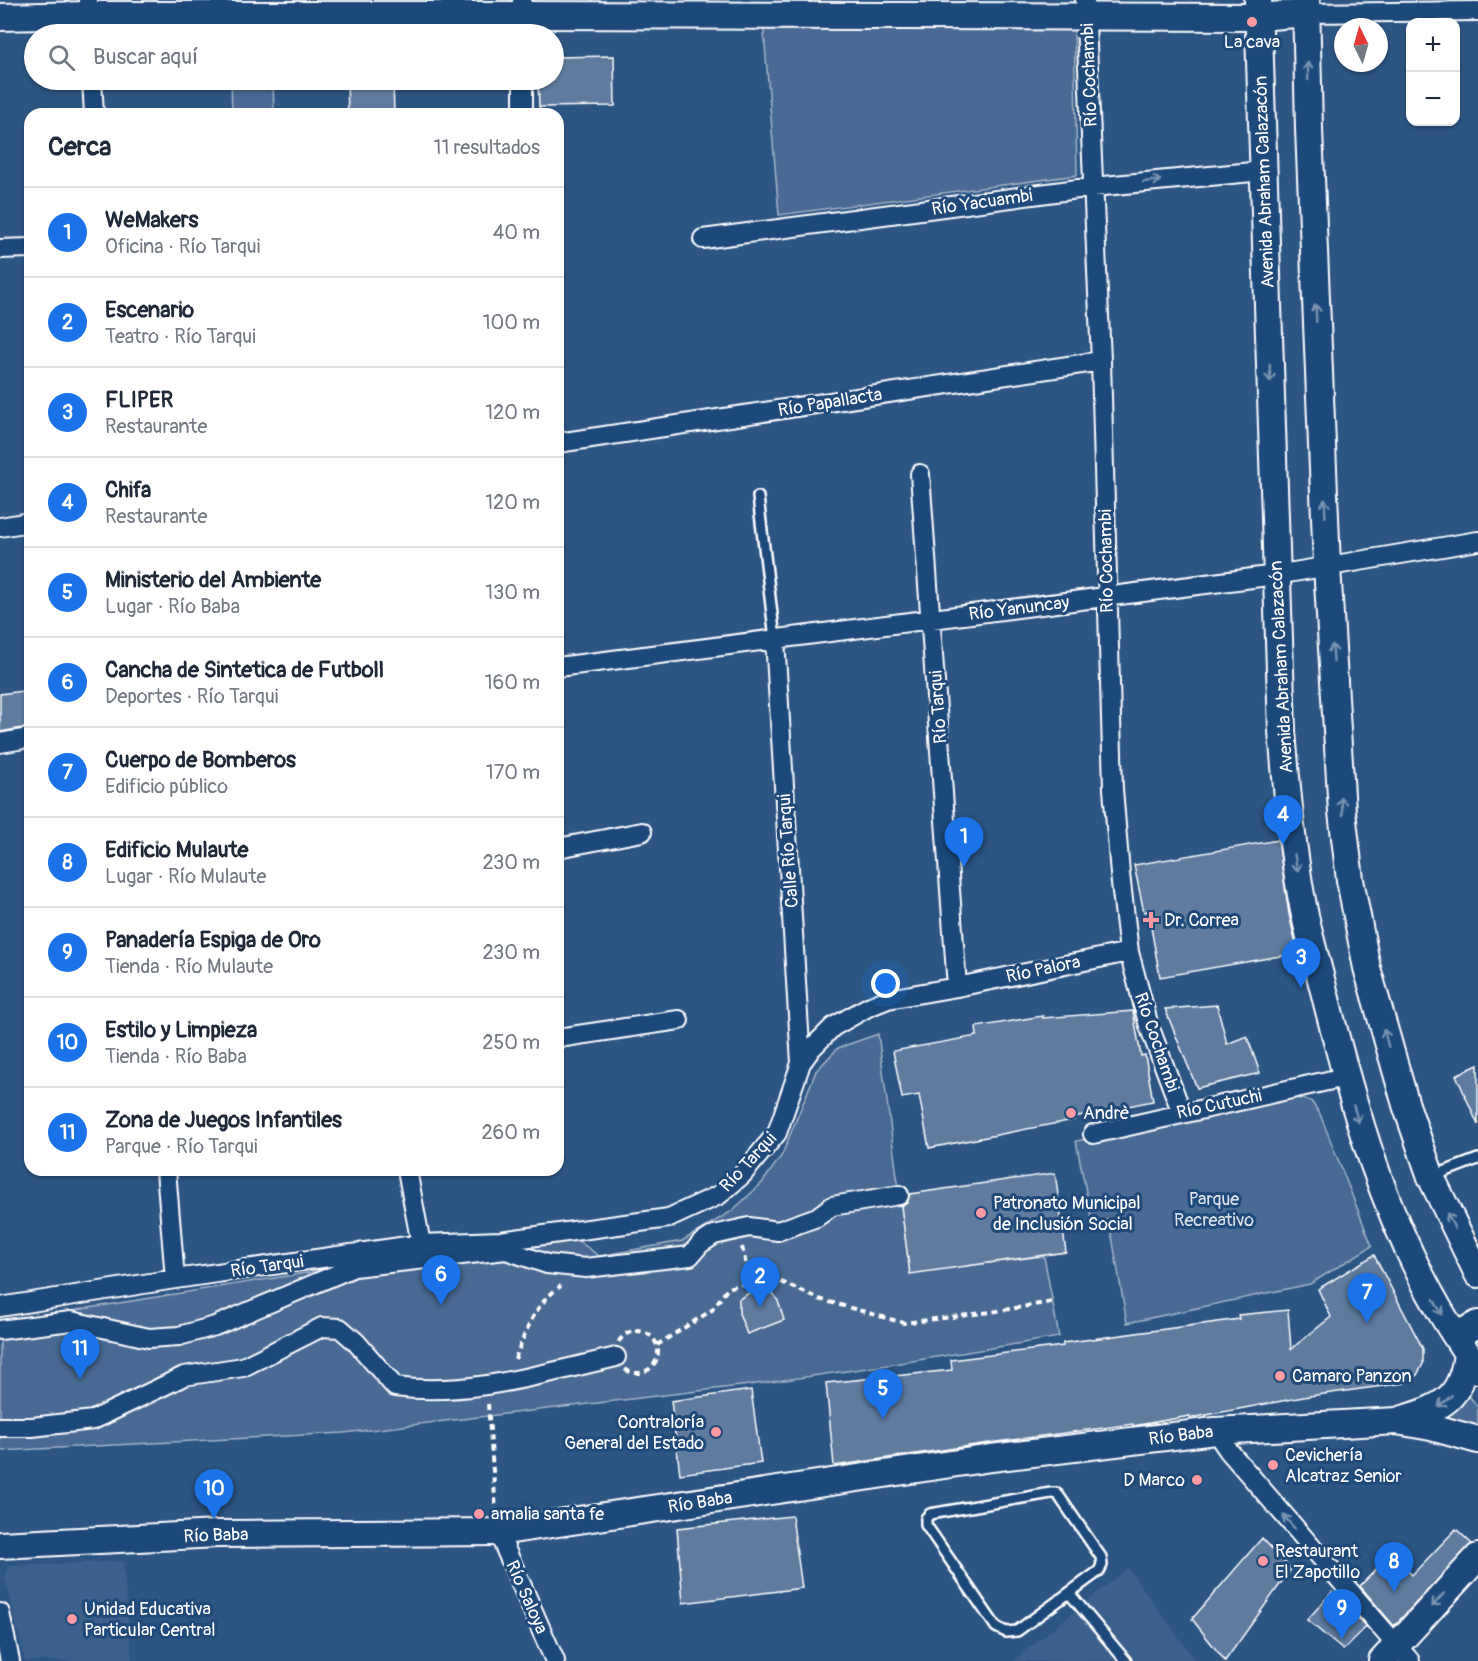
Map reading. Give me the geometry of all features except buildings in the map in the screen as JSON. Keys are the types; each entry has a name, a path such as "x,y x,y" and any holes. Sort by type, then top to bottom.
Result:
{"street":[{"path":"1284,0 1306,7"},
{"path":"1306,7 1327,566 1342,812 1353,900 1367,968 1406,1106 1431,1177 1478,1274"},
{"path":"0,17 522,16 1306,7 1478,11"},
{"name":"Río Cochambi","path":"1086,8 1101,361 1113,789 1120,874 1129,952 1149,1026 1182,1113"},
{"name":"Avenida Abraham Calazacón","path":"1258,8 1282,731 1294,854 1304,912 1358,1120 1395,1219 1439,1309 1470,1346"},
{"path":"93,90 94,108"},
{"path":"523,90 523,108"},
{"name":"Río Yacuambi","path":"703,239 1094,187 1263,171"},
{"path":"0,249 24,248"},
{"name":"Río Papallacta","path":"564,442 1101,361"},
{"name":"Río Tarqui","path":"0,1307 421,1244 511,1240 669,1218 719,1195 742,1175 777,1133 801,1064 812,1048 833,1027 868,1007 888,999 957,987 920,474"},
{"path":"0,527 24,523"},
{"name":"Río Yanuncay","path":"564,666 1276,575 1478,541"},
{"name":"Calle Río Tarqui","path":"775,639 801,1064"},
{"path":"0,743 24,739"},
{"path":"564,847 642,832"},
{"name":"Río Palora","path":"957,987 1129,952"},
{"path":"564,1037 679,1020"},
{"name":"Río Cutuchi","path":"1093,1134 1346,1077"},
{"path":"166,1176 175,1279"},
{"path":"408,1176 421,1244"},
{"path":"0,1330 71,1321 149,1338 179,1336 215,1326 354,1267 506,1250 547,1264 586,1268 690,1256 700,1244 714,1235 749,1227 778,1231 817,1217 832,1206 899,1195"},
{"path":"0,1427 32,1427 93,1420 184,1376 243,1366 322,1327 340,1328 356,1342 395,1387 419,1390 506,1381 616,1357"},
{"name":"Río Baba","path":"1397,1421 1444,1404 1453,1394 1464,1374 1470,1346"},
{"name":"Río Baba","path":"0,1545 218,1534 498,1532 991,1458 1215,1431 1397,1421 1431,1427 1478,1440"},
{"path":"1215,1431 1396,1656 1478,1557"},
{"name":"Río Saloya","path":"498,1532 555,1661"},
{"path":"0,1613 10,1661"}],"lane":[{"path":"758,497 775,639"},
{"path":"1431,1177 1478,1159"},
{"path":"1056,1493 1101,1557 1102,1565 1099,1571 1069,1593 1017,1631 1006,1632 996,1627 926,1525 926,1518 930,1514 1056,1493"},
{"path":"1069,1593 1126,1661"}],"path":[{"path":"738,1229 750,1282"},
{"path":"506,1381 534,1314 548,1294 586,1268"},
{"path":"657,1345 712,1310 728,1288 764,1278 777,1280 819,1299 904,1323 1052,1302"},
{"path":"487,1384 498,1532"}],"shaded area":[{"name":"Unidad Educativa Particular Central","path":"123,1561 132,1661 25,1661 5,1577 8,1566"},
{"path":"1128,1568 1196,1661 1013,1661"}],"green space":[{"path":"763,21 1074,22 1077,175 779,215"},
{"path":"231,90 273,90 274,108 232,108"},
{"path":"878,1034 910,1273 1044,1256 1059,1337 749,1385 344,1433 0,1451 0,1320 64,1312 324,1270 572,1236 599,1256 682,1241 732,1211 762,1183 782,1155 816,1071 838,1048"},
{"name":"Parque Recreativo","path":"1296,1098 1311,1101 1320,1114 1372,1246 1310,1284 1127,1323 1109,1219 1092,1222 1076,1141"},
{"path":"1466,1392 1478,1407 1478,1430 1440,1418"}],"place":[{"name":"La cava","path":"1252,22"},
{"name":"Chifa","path":"1283,845"},
{"name":"WeMakers","path":"964,867"},
{"name":"Dr. Correa","path":"1151,920"},
{"name":"FLIPER","path":"1301,988"},
{"name":"Andrè","path":"1071,1113"},
{"name":"Patronato Municipal de Inclusión Social","path":"981,1213"},
{"name":"Cancha de Sintetica de Futboll","path":"441,1305"},
{"name":"Escenario","path":"760,1307"},
{"name":"Cuerpo de Bomberos","path":"1367,1323"},
{"name":"Camaro Panzon","path":"1280,1376"},
{"name":"Zona de Juegos Infantiles","path":"80,1379"},
{"name":"Ministerio del Ambiente","path":"883,1419"},
{"name":"Contraloría General del Estado","path":"716,1432"},
{"name":"Cevichería Alcatraz Senior","path":"1273,1465"},
{"name":"D Marco","path":"1197,1480"},
{"name":"amalia santa fe","path":"479,1514"},
{"name":"Estilo y Limpieza","path":"214,1519"},
{"name":"Restaurant El Zapotillo","path":"1263,1561"},
{"name":"Edificio Mulaute","path":"1394,1592"},
{"name":"Unidad Educativa Particular Central","path":"72,1619"},
{"name":"Panadería Espiga de Oro","path":"1342,1639"}]}
